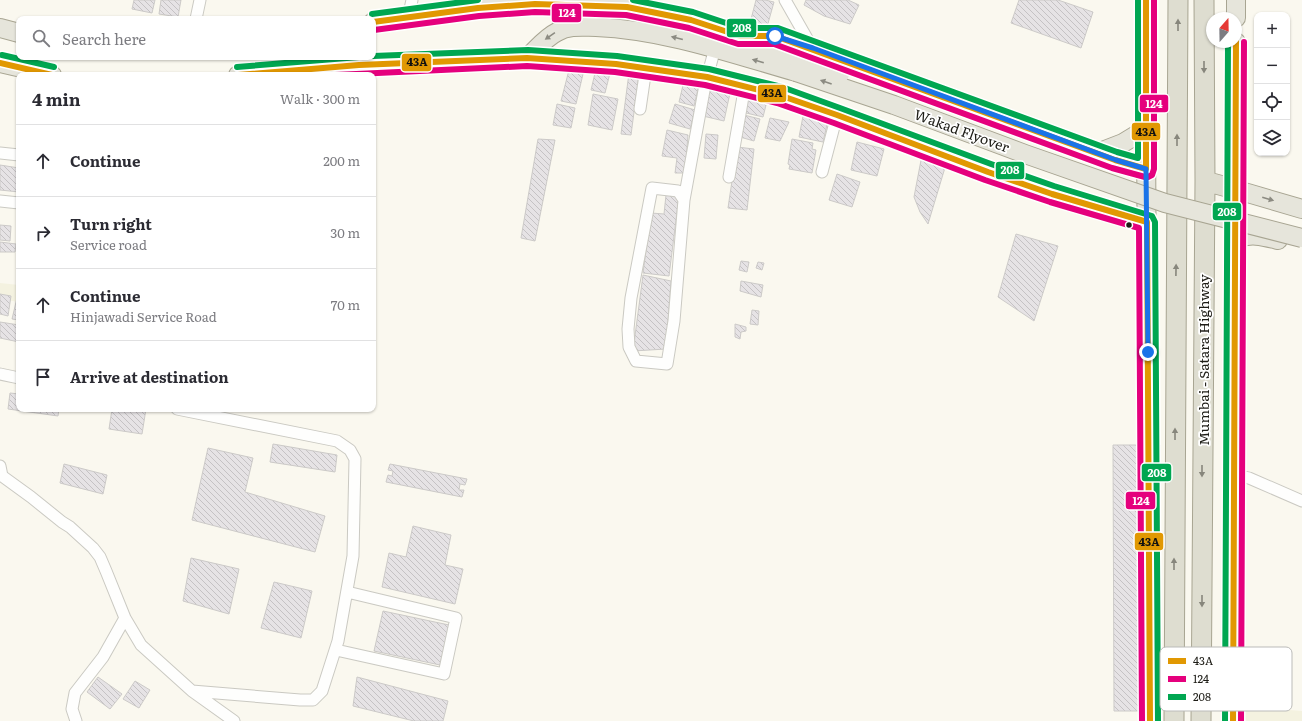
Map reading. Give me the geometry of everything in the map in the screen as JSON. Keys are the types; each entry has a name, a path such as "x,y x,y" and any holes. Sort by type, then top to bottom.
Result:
{"highway":[{"name":"Mumbai - Satara Highway","path":"1174,647 1178,0"},
{"name":"Mumbai - Satara Highway","path":"1201,647 1205,181 1204,0"},
{"path":"1205,181 1234,190"}],"main road":[{"path":"1146,0 1150,721"},
{"path":"1236,0 1236,12"},
{"name":"Wakad Flyover","path":"376,22 478,8 535,4 627,7 691,20 740,36 1119,176 1302,228"},
{"name":"Wakad Flyover","path":"528,58 545,40 558,31 577,26 621,28 667,36 714,48 803,60 894,105 1164,203 1302,238"},
{"path":"0,28 16,32"},
{"path":"1233,647 1234,190 1236,48"},
{"path":"311,72 528,58 616,64 707,77 779,95 837,115 988,172 1052,194 1147,222"},
{"path":"803,60 1146,169"},
{"path":"0,63 20,62 45,72"},
{"path":"1098,153 1123,143 1146,128"},
{"path":"1234,190 1302,208"},
{"path":"1235,239 1244,235 1261,235 1302,246"},
{"path":"1233,711 1233,721"}],"street":[{"path":"197,16 200,0"},
{"path":"408,18 412,0"},
{"path":"785,0 803,60"},
{"path":"684,200 678,191 652,188 631,298 628,329 629,347 636,361 667,364 674,321 684,200 705,85 714,48"},
{"path":"640,109 646,68"},
{"path":"729,177 744,86"},
{"path":"822,172 837,115"},
{"path":"0,154 16,155"},
{"path":"0,201 16,203"},
{"path":"0,374 16,377"},
{"path":"192,412 337,441 350,450 355,459 353,556 336,650 322,691 313,700 192,691"},
{"path":"1,473 70,527 93,548 106,571 125,618 141,645 192,691 234,721"},
{"path":"1234,475 1250,478 1302,501"},
{"path":"336,650 444,674 456,618 347,592"},
{"path":"76,721 72,709 75,693 103,657 125,618"}],"shaded area":[{"path":"0,283 16,285 16,302 0,299"},
{"path":"1241,711 1302,711 1302,721 1241,721"}],"building":[{"path":"134,0 155,0 152,13 132,9"},
{"path":"161,0 181,0 178,16 159,14"},
{"path":"756,0 774,2 767,27 750,23"},
{"path":"806,0 848,0 859,5 850,24 824,16 804,5"},
{"path":"1019,0 1058,0 1093,12 1081,48 1011,23"},
{"path":"596,69 610,73 605,93 591,90"},
{"path":"569,70 583,74 576,104 561,101"},
{"path":"629,73 639,74 631,135 621,134"},
{"path":"684,81 699,85 694,106 679,102"},
{"path":"710,88 730,93 724,121 703,116"},
{"path":"747,92 768,97 763,117 742,112"},
{"path":"593,94 618,99 612,130 588,125"},
{"path":"557,104 575,108 571,128 553,125"},
{"path":"675,104 695,110 690,129 669,123"},
{"path":"804,111 829,116 823,142 799,137"},
{"path":"744,115 760,119 754,141 740,137"},
{"path":"770,118 789,122 780,141 765,138"},
{"path":"667,130 688,135 685,173 675,173 677,158 662,156"},
{"path":"706,134 718,135 716,159 704,158"},
{"path":"538,139 555,140 535,241 521,238"},
{"path":"792,139 813,143 812,149 816,150 812,173 789,169 790,165 788,164"},
{"path":"857,142 884,149 877,176 851,170"},
{"path":"737,147 754,149 747,210 728,208"},
{"path":"922,155 947,161 928,224 920,212 914,197"},
{"path":"0,165 16,168 16,192 0,190"},
{"path":"837,174 860,182 852,207 829,200"},
{"path":"666,195 679,196 669,276 643,273 651,213 664,214"},
{"path":"0,225 11,226 10,241 0,240"},
{"path":"1016,234 1058,246 1034,321 998,297"},
{"path":"0,242 16,244 15,252 0,252"},
{"path":"741,261 749,262 747,272 739,270"},
{"path":"758,262 764,263 762,270 756,268"},
{"path":"643,275 671,281 666,349 633,351"},
{"path":"741,281 763,285 761,297 740,291"},
{"path":"0,294 11,296 8,316 0,314"},
{"path":"16,302 16,320 12,319"},
{"path":"752,310 759,311 758,325 750,324"},
{"path":"0,322 16,325 16,341 0,338"},
{"path":"735,324 746,327 746,331 741,332 740,339 735,337"},
{"path":"10,393 16,394 16,410 8,409"},
{"path":"29,412 59,412 58,416"},
{"path":"112,412 146,412 142,434 109,429"},
{"path":"273,444 337,455 335,472 270,462"},
{"path":"1113,445 1160,445 1160,711 1114,711"},
{"path":"208,448 253,458 245,492 325,516 315,552 192,520"},
{"path":"64,464 107,475 103,494 60,483"},
{"path":"390,464 467,479 465,485 460,484 459,490 464,490 462,497 386,482 388,475 392,476 393,471 388,470"},
{"path":"413,526 451,535 445,565 463,569 455,604 382,587 389,553 406,557"},
{"path":"191,558 239,569 229,614 183,601"},
{"path":"274,582 312,591 301,638 261,628"},
{"path":"383,611 449,625 440,665 374,651"},
{"path":"98,677 122,694 110,709 87,692"},
{"path":"357,677 448,701 443,721 414,721 353,706"},
{"path":"135,681 150,690 139,708 123,699"}],"transit line":[{"name":"208","path":"372,14 478,0"},
{"name":"208","path":"633,0 693,12 741,28 778,28 1117,152 1138,158 1138,0"},
{"name":"43A","path":"376,22 478,8 535,4 627,7 691,20 740,36 775,36 1115,160 1146,169 1146,0"},
{"name":"124","path":"376,30 479,16 535,12 626,15 689,28 738,44 774,44 1112,168 1148,177 1152,175 1154,169 1154,0"},
{"name":"124","path":"1241,647 1244,42"},
{"name":"208","path":"1225,647 1228,48"},
{"name":"43A","path":"1233,647 1236,48"},
{"name":"208","path":"376,56 528,50 617,56 709,69 782,87 1054,186 1152,216 1155,222 1158,721"},
{"name":"208","path":"2,55 16,58"},
{"name":"43A","path":"274,72 359,65 527,58 616,64 707,77 779,95 837,115 988,172 1052,194 1147,222 1150,721"},
{"name":"208","path":"24,60 54,67"},
{"name":"208","path":"237,67 322,60"},
{"name":"43A","path":"0,63 39,72"},
{"name":"124","path":"376,73 527,66 615,72 705,85 777,103 985,180 1050,202 1139,228 1142,721"},
{"name":"208","path":"1225,711 1225,721"},
{"name":"43A","path":"1233,711 1233,721"},
{"name":"124","path":"1241,711 1241,721"}],"route":[{"path":"775,36 813,48 954,99 1116,160 1146,169 1148,352"}]}
